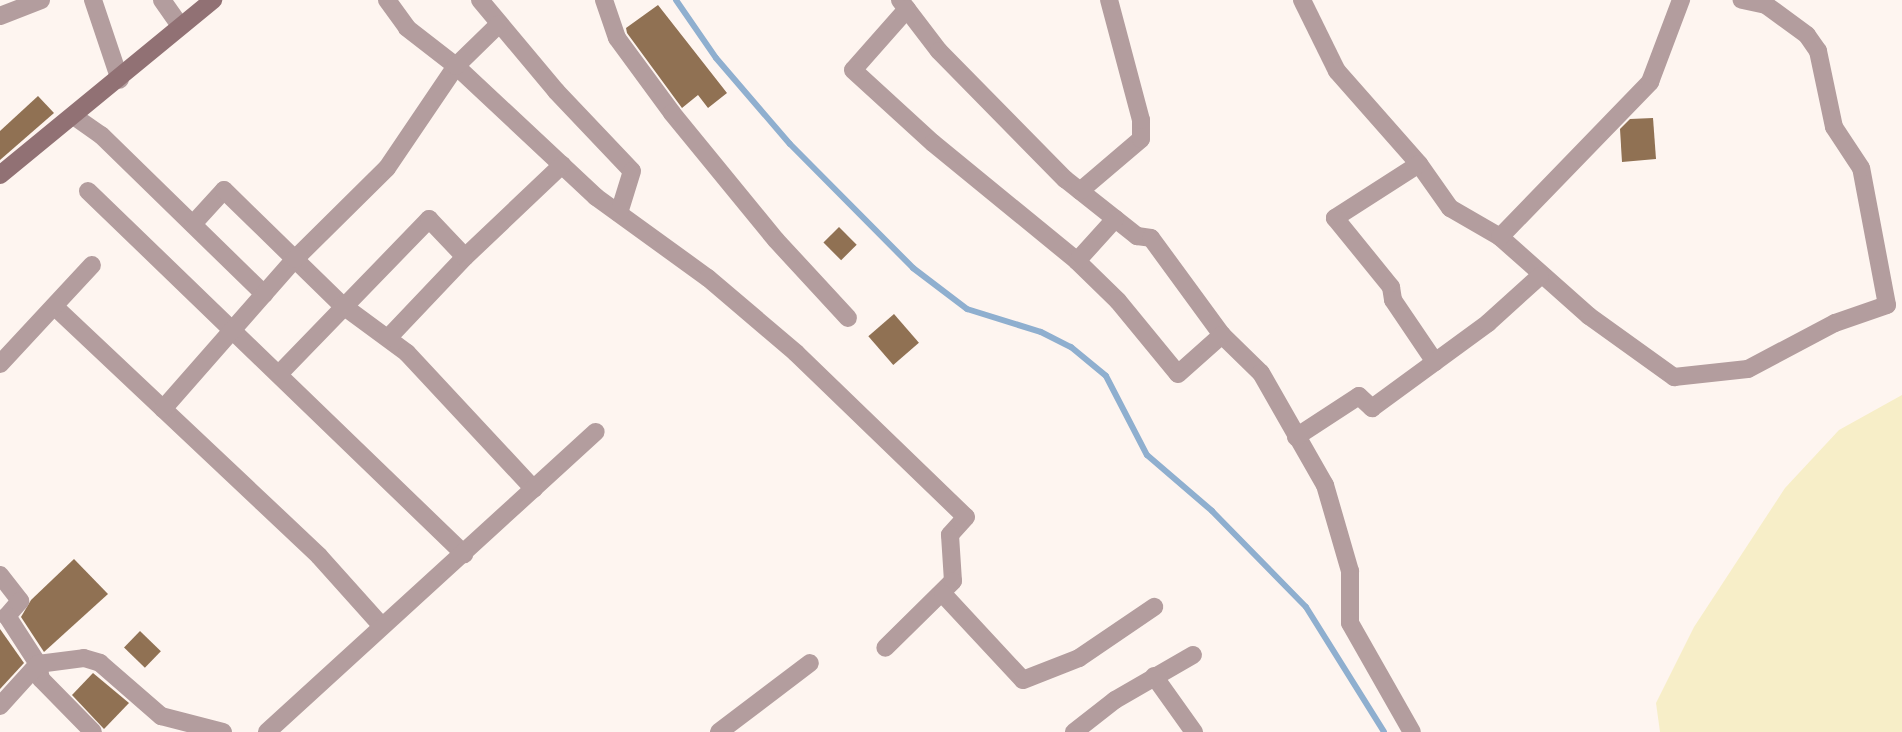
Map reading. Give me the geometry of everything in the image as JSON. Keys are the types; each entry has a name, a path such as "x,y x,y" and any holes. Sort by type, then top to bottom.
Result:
{"street":[{"path":"0,16 41,0"},
{"path":"93,0 120,80"},
{"path":"162,0 180,24"},
{"path":"0,175 75,117 120,80 180,24 213,0"},
{"path":"387,0 407,28 456,66 562,165 620,214 708,278 796,353 966,517 950,535 953,581 943,594 885,648"},
{"path":"480,0 632,171 620,214"},
{"path":"604,0 617,38 673,113 776,240 848,318"},
{"path":"1080,191 1141,139 1141,120 1109,0"},
{"path":"1302,0 1337,71 1419,163 1450,208 1500,237 1540,276 1674,377 1748,369 1835,323 1887,305 1861,168 1834,127 1818,51 1807,35 1766,5 1742,0"},
{"path":"1500,237 1650,82 1681,0"},
{"path":"1222,335 1178,374 1118,301 1077,261 933,143 853,70 903,5 939,51 1080,191 1137,236 1151,238 1222,335 1261,373 1325,485 1350,571 1350,623 1412,732"},
{"path":"163,409 295,259 387,168 456,66 499,24"},
{"path":"75,117 101,135 264,294"},
{"path":"1419,163 1335,218 1391,287 1393,300 1435,362"},
{"path":"388,338 465,257 562,165"},
{"path":"192,224 224,190 342,305 407,353 534,489"},
{"path":"88,191 464,554"},
{"path":"279,374 342,305 429,219 465,257"},
{"path":"1077,261 1115,219"},
{"path":"0,363 92,265"},
{"path":"1296,437 1359,396 1372,408 1488,323 1540,276"},
{"path":"55,307 319,556 381,625"},
{"path":"267,732 595,432"},
{"path":"0,575 20,601 4,620 38,664 41,679 93,732"},
{"path":"943,594 1023,680 1079,657 1154,607"},
{"path":"1074,732 1154,676 1193,655"},
{"path":"0,706 38,664 85,658 100,663 161,716 179,726 223,732"},
{"path":"719,732 810,663"},
{"path":"1154,676 1194,732"}],"sand":[{"path":"1902,395 1902,732 1660,732 1656,703 1694,627 1785,488 1839,430"}],"building":[{"path":"658,5 727,93 708,108 698,95 682,108 627,33 626,28"},
{"path":"38,96 54,113 0,160 0,131"},
{"path":"1653,118 1656,159 1622,162 1620,129 1630,119"},
{"path":"839,227 857,245 841,260 823,243"},
{"path":"894,314 919,343 893,365 868,336"},
{"path":"74,559 108,594 44,652 21,617 31,600"},
{"path":"0,629 24,663 0,689"},
{"path":"140,631 161,651 145,668 124,648"},
{"path":"93,673 129,703 104,729 72,695"}],"waterway":[{"path":"676,0 716,58 790,144 913,268 967,309 1041,332 1071,347 1106,376 1147,455 1212,511 1306,607 1384,732"}]}
